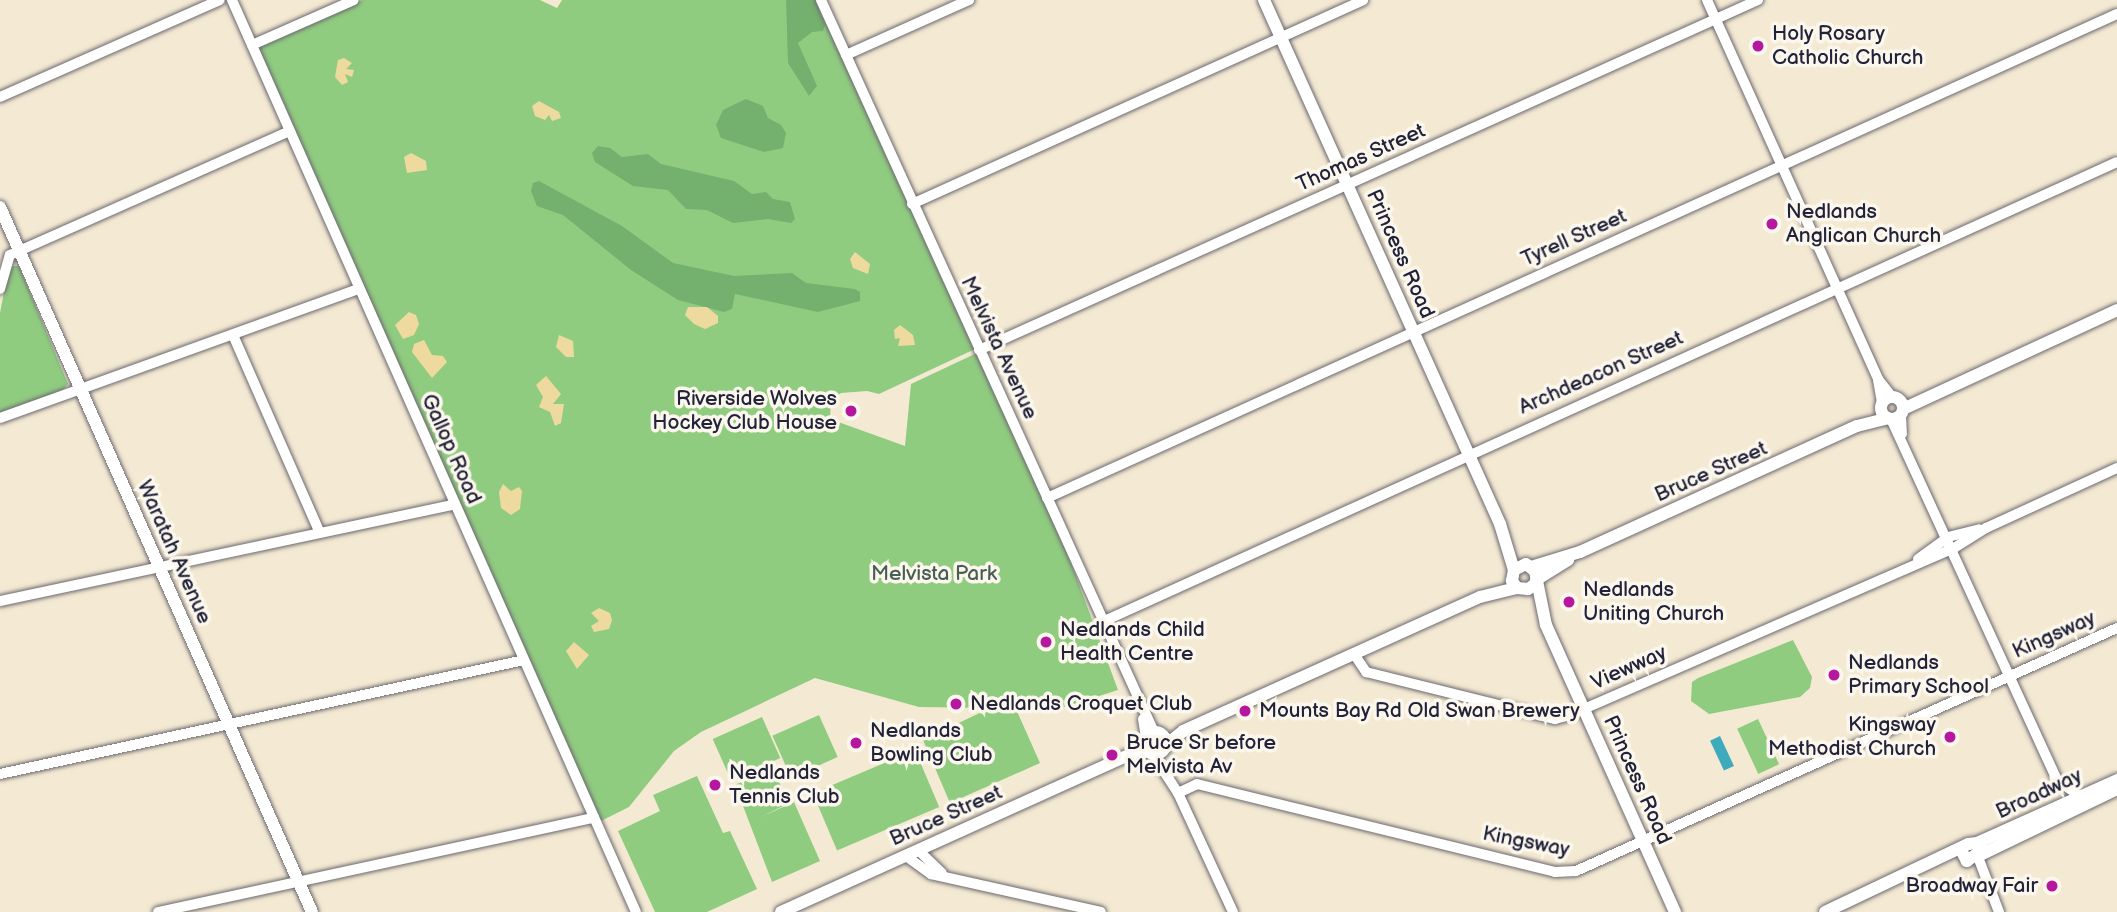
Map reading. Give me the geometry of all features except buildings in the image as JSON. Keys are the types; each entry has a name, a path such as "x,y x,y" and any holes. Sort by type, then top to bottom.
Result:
{"street":[{"path":"0,97 220,0"},
{"name":"Gallop Road","path":"232,0 636,912"},
{"path":"252,45 354,0"},
{"name":"Melvista Avenue","path":"821,0 1047,498 1154,743 1233,912"},
{"path":"846,55 969,0"},
{"name":"Princess Road","path":"1264,0 1520,569"},
{"path":"912,204 1363,0"},
{"path":"1707,0 2055,777 2080,796"},
{"name":"Thomas Street","path":"979,350 1758,0"},
{"name":"Tyrell Street","path":"1047,498 2117,14"},
{"path":"0,289 7,258 290,131"},
{"name":"Archdeacon Street","path":"1102,622 1469,453 2117,162"},
{"name":"Waratah Avenue","path":"0,207 312,912"},
{"path":"0,418 359,289"},
{"name":"Bruce Street","path":"781,912 1480,597 1520,569 1580,552 1892,409 2117,310"},
{"path":"233,335 320,533"},
{"name":"Viewway","path":"1354,654 1366,672 1555,719 1584,709 1915,561 1954,548 1986,528 2117,468"},
{"path":"0,601 455,505"},
{"name":"Viewway","path":"1915,561 1948,537 1986,528"},
{"name":"Bruce Street","path":"1480,597 1528,586 1580,552"},
{"path":"1520,569 1528,586"},
{"path":"1520,569 1528,586"},
{"name":"Princess Road","path":"1528,586 1675,912"},
{"name":"Kingsway","path":"1178,793 1197,785 1555,872 1576,871 2117,628"},
{"path":"0,774 524,660"},
{"name":"Broadway","path":"1825,912 1972,854 2080,796 2117,780"},
{"name":"Broadway","path":"1843,912 2117,789"},
{"path":"159,912 594,818"},
{"path":"912,853 931,874 946,875 1101,912"},
{"path":"1972,854 1999,912"}],"green space":[{"name":"Melvista Park","path":"362,0 540,0 557,8 562,0 818,0 975,349 879,394 867,391 841,393 831,400 830,419 905,446 911,384 979,352 1047,498 1118,690 1055,710 1016,709 1040,763 950,803 923,740 990,708 919,707 815,678 701,732 674,751 629,807 597,823 255,46"},
{"path":"786,0 815,0 825,25 823,31 812,32 798,43 817,86 809,96 788,63"},
{"path":"746,99 763,106 768,118 781,125 786,133 783,148 764,152 721,138 716,125 723,110"},
{"path":"598,146 610,148 622,157 648,154 661,164 734,181 752,194 766,192 773,199 790,202 795,219 791,223 768,219 733,223 707,210 686,209 668,190 633,186 595,162 592,153"},
{"path":"539,181 622,226 673,263 734,276 792,273 806,283 855,289 860,292 860,301 818,312 735,294 732,309 724,312 678,300 631,270 563,215 537,206 531,191 533,183"},
{"path":"13,266 19,266 68,384 62,391 0,413 0,313 8,271"},
{"path":"1793,640 1812,677 1810,688 1800,697 1709,714 1691,701 1692,682 1698,678"},
{"path":"819,715 838,757 791,778 772,736"},
{"path":"762,717 780,758 731,780 713,739"},
{"path":"1758,719 1779,764 1758,774 1737,729"},
{"path":"915,750 939,807 837,850 813,793"},
{"path":"772,767 789,803 761,817 794,802 820,861 772,882 735,785"},
{"path":"697,776 723,833 730,831 757,889 707,912 655,912 618,831 660,811 653,795"}],"sand":[{"path":"344,58 352,63 346,69 354,70 352,77 345,74 348,82 342,85 335,77 338,60"},
{"path":"539,101 559,112 561,118 552,121 549,115 545,120 535,116 532,106"},
{"path":"411,153 426,161 427,170 407,173 404,157"},
{"path":"855,252 870,264 868,274 853,268 850,259"},
{"path":"688,307 707,307 718,316 718,323 705,329 694,324 685,315"},
{"path":"409,312 416,315 419,324 414,335 403,339 395,325"},
{"path":"900,325 913,335 915,345 898,346 900,338 895,339 894,330"},
{"path":"559,335 573,341 574,357 566,357 556,347"},
{"path":"424,340 432,355 443,356 447,362 432,378 412,352 414,344"},
{"path":"546,376 561,394 553,404 564,404 561,423 555,426 550,412 539,407 543,397 536,385"},
{"path":"503,484 511,491 519,487 522,491 520,509 511,515 501,508 499,492"},
{"path":"599,608 610,613 612,620 609,629 594,632 591,626 599,621 591,613"},
{"path":"574,642 589,655 577,669 566,651"}],"water":[{"path":"1720,736 1734,766 1724,771 1710,741"}],"place":[{"name":"Holy Rosary Catholic Church","path":"1758,46"},
{"name":"Nedlands Anglican Church","path":"1772,224"},
{"name":"Riverside Wolves Hockey Club House","path":"851,411"},
{"name":"Nedlands Uniting Church","path":"1569,602"},
{"name":"Nedlands Child Health Centre","path":"1046,642"},
{"name":"Nedlands Primary School","path":"1834,675"},
{"name":"Nedlands Croquet Club","path":"956,704"},
{"name":"Mounts Bay Rd Old Swan Brewery","path":"1245,711"},
{"name":"Kingsway Methodist Church","path":"1950,737"},
{"name":"Nedlands Bowling Club","path":"856,743"},
{"name":"Bruce Sr before Melvista Av","path":"1112,755"},
{"name":"Nedlands Tennis Club","path":"715,785"},
{"name":"Broadway Fair","path":"2052,886"}]}
